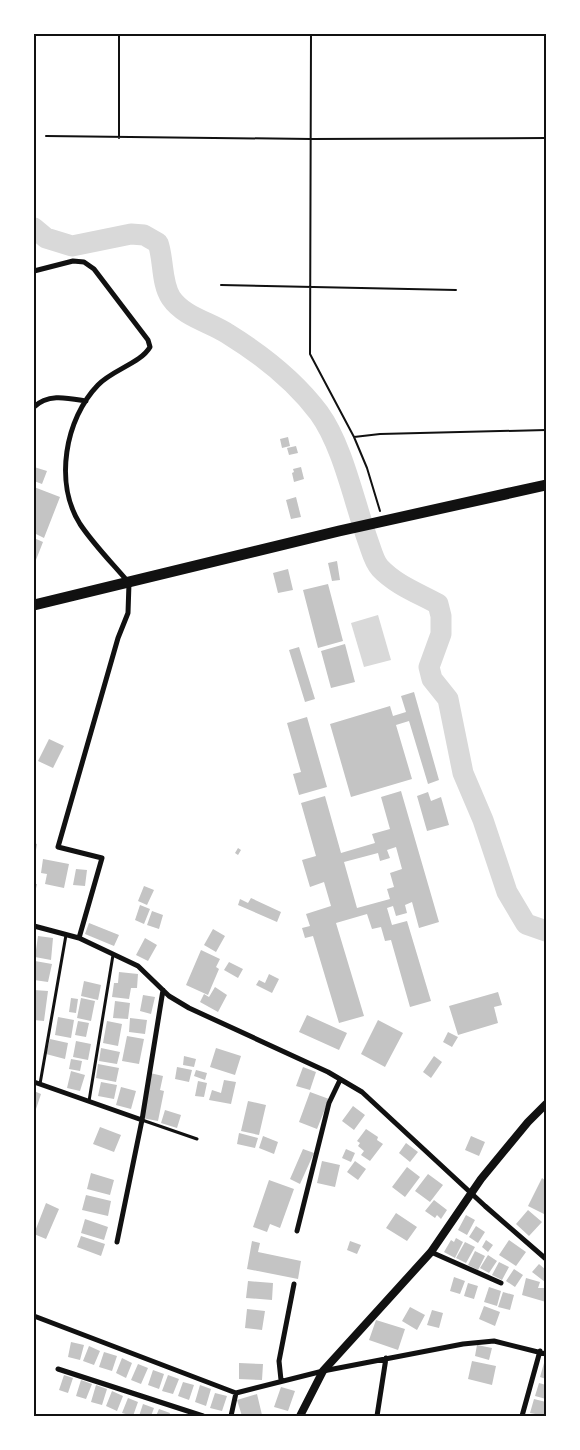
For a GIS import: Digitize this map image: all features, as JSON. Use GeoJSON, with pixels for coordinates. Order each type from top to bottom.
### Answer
{"type":"FeatureCollection","features":[{"type":"Feature","properties":{"kind":"highway"},"geometry":{"type":"LineString","coordinates":[[34,605],[339,530],[546,485]]}},
{"type":"Feature","properties":{"kind":"street"},"geometry":{"type":"LineString","coordinates":[[34,271],[73,261],[84,262],[94,269],[148,340],[150,347],[146,354],[113,372],[97,385],[86,401],[71,431],[67,456],[67,479],[71,503],[80,524],[129,583],[128,613],[118,638],[58,847],[102,858],[79,938]]}},
{"type":"Feature","properties":{"kind":"street"},"geometry":{"type":"LineString","coordinates":[[34,407],[48,399],[86,401]]}},
{"type":"Feature","properties":{"kind":"street"},"geometry":{"type":"LineString","coordinates":[[34,926],[79,938],[138,966],[163,990],[189,1008],[328,1072],[362,1092],[546,1259]]}},
{"type":"Feature","properties":{"kind":"street"},"geometry":{"type":"LineString","coordinates":[[116,1242],[142,1120],[163,990]]}},
{"type":"Feature","properties":{"kind":"street"},"geometry":{"type":"LineString","coordinates":[[296,1231],[329,1103],[340,1080]]}},
{"type":"Feature","properties":{"kind":"street"},"geometry":{"type":"LineString","coordinates":[[37,1083],[142,1120]]}},
{"type":"Feature","properties":{"kind":"street"},"geometry":{"type":"LineString","coordinates":[[300,1416],[323,1370],[431,1252],[472,1193],[528,1122],[546,1104]]}},
{"type":"Feature","properties":{"kind":"street"},"geometry":{"type":"LineString","coordinates":[[431,1252],[501,1283]]}},
{"type":"Feature","properties":{"kind":"street"},"geometry":{"type":"LineString","coordinates":[[281,1380],[279,1361],[294,1284]]}},
{"type":"Feature","properties":{"kind":"street"},"geometry":{"type":"LineString","coordinates":[[34,1316],[236,1393],[323,1370],[463,1344],[494,1341],[546,1354]]}},
{"type":"Feature","properties":{"kind":"street"},"geometry":{"type":"LineString","coordinates":[[522,1416],[540,1351]]}},
{"type":"Feature","properties":{"kind":"street"},"geometry":{"type":"LineString","coordinates":[[377,1416],[386,1358]]}},
{"type":"Feature","properties":{"kind":"street"},"geometry":{"type":"LineString","coordinates":[[58,1369],[203,1416]]}},
{"type":"Feature","properties":{"kind":"street"},"geometry":{"type":"LineString","coordinates":[[230,1416],[236,1393]]}},
{"type":"Feature","properties":{"kind":"lane"},"geometry":{"type":"LineString","coordinates":[[37,1083],[66,935]]}},
{"type":"Feature","properties":{"kind":"lane"},"geometry":{"type":"LineString","coordinates":[[89,1101],[113,954]]}},
{"type":"Feature","properties":{"kind":"lane"},"geometry":{"type":"LineString","coordinates":[[142,1120],[197,1140]]}},
{"type":"Feature","properties":{"kind":"path"},"geometry":{"type":"LineString","coordinates":[[119,34],[119,138]]}},
{"type":"Feature","properties":{"kind":"path"},"geometry":{"type":"LineString","coordinates":[[311,34],[310,354],[313,364],[354,437],[367,468],[381,521]]}},
{"type":"Feature","properties":{"kind":"path"},"geometry":{"type":"LineString","coordinates":[[46,136],[311,139],[546,138]]}},
{"type":"Feature","properties":{"kind":"path"},"geometry":{"type":"LineString","coordinates":[[221,286],[456,290]]}},
{"type":"Feature","properties":{"kind":"path"},"geometry":{"type":"LineString","coordinates":[[354,437],[380,434],[546,430]]}},
{"type":"Feature","properties":{"kind":"shaded area"},"geometry":{"type":"Polygon","coordinates":[[[378,615],[391,660],[364,667],[351,623],[378,615]]]}},
{"type":"Feature","properties":{"kind":"building"},"geometry":{"type":"Polygon","coordinates":[[[288,437],[290,446],[282,448],[280,439],[288,437]]]}},
{"type":"Feature","properties":{"kind":"building"},"geometry":{"type":"Polygon","coordinates":[[[296,446],[298,453],[289,455],[287,448],[296,446]]]}},
{"type":"Feature","properties":{"kind":"building"},"geometry":{"type":"Polygon","coordinates":[[[34,467],[47,471],[42,484],[34,481],[34,467]]]}},
{"type":"Feature","properties":{"kind":"building"},"geometry":{"type":"Polygon","coordinates":[[[301,467],[304,479],[294,482],[293,469],[301,467]]]}},
{"type":"Feature","properties":{"kind":"building"},"geometry":{"type":"Polygon","coordinates":[[[34,487],[60,497],[44,538],[34,533],[34,487]]]}},
{"type":"Feature","properties":{"kind":"building"},"geometry":{"type":"Polygon","coordinates":[[[296,497],[301,517],[291,519],[286,500],[296,497]]]}},
{"type":"Feature","properties":{"kind":"building"},"geometry":{"type":"Polygon","coordinates":[[[34,538],[43,542],[34,565],[34,538]]]}},
{"type":"Feature","properties":{"kind":"building"},"geometry":{"type":"Polygon","coordinates":[[[337,561],[340,580],[332,581],[328,563],[337,561]]]}},
{"type":"Feature","properties":{"kind":"building"},"geometry":{"type":"Polygon","coordinates":[[[288,569],[293,590],[278,593],[273,573],[288,569]]]}},
{"type":"Feature","properties":{"kind":"building"},"geometry":{"type":"Polygon","coordinates":[[[328,584],[343,641],[318,648],[303,590],[328,584]]]}},
{"type":"Feature","properties":{"kind":"building"},"geometry":{"type":"Polygon","coordinates":[[[345,644],[355,682],[331,688],[321,651],[345,644]]]}},
{"type":"Feature","properties":{"kind":"building"},"geometry":{"type":"Polygon","coordinates":[[[299,647],[315,699],[305,702],[289,650],[299,647]]]}},
{"type":"Feature","properties":{"kind":"building"},"geometry":{"type":"Polygon","coordinates":[[[414,692],[439,780],[428,784],[409,721],[396,725],[412,779],[351,797],[330,724],[390,706],[393,716],[406,712],[401,696],[414,692]]]}},
{"type":"Feature","properties":{"kind":"building"},"geometry":{"type":"Polygon","coordinates":[[[307,717],[327,787],[299,795],[293,774],[301,772],[287,723],[307,717]]]}},
{"type":"Feature","properties":{"kind":"building"},"geometry":{"type":"Polygon","coordinates":[[[49,739],[64,746],[53,768],[38,761],[49,739]]]}},
{"type":"Feature","properties":{"kind":"building"},"geometry":{"type":"Polygon","coordinates":[[[401,791],[439,922],[419,928],[412,902],[405,905],[407,913],[396,916],[393,906],[387,908],[392,925],[407,921],[431,1001],[410,1007],[391,940],[385,941],[381,927],[372,929],[367,914],[336,923],[364,1016],[339,1023],[313,936],[305,938],[302,928],[310,926],[306,914],[331,906],[324,882],[310,887],[302,860],[316,856],[301,803],[325,796],[341,853],[375,843],[372,834],[390,829],[381,797],[401,791]],[[396,847],[387,850],[390,858],[380,861],[378,853],[344,862],[357,908],[390,899],[387,889],[394,887],[390,873],[402,869],[396,847]]]}},
{"type":"Feature","properties":{"kind":"building"},"geometry":{"type":"Polygon","coordinates":[[[428,792],[431,801],[441,797],[449,825],[427,831],[417,796],[428,792]]]}},
{"type":"Feature","properties":{"kind":"building"},"geometry":{"type":"Polygon","coordinates":[[[34,843],[37,844],[35,856],[34,856],[34,843]]]}},
{"type":"Feature","properties":{"kind":"building"},"geometry":{"type":"Polygon","coordinates":[[[238,848],[241,850],[238,855],[235,853],[238,848]]]}},
{"type":"Feature","properties":{"kind":"building"},"geometry":{"type":"Polygon","coordinates":[[[43,859],[69,864],[64,888],[45,884],[47,874],[41,873],[43,859]]]}},
{"type":"Feature","properties":{"kind":"building"},"geometry":{"type":"Polygon","coordinates":[[[76,869],[87,870],[85,886],[73,885],[76,869]]]}},
{"type":"Feature","properties":{"kind":"building"},"geometry":{"type":"Polygon","coordinates":[[[34,884],[37,884],[34,897],[34,884]]]}},
{"type":"Feature","properties":{"kind":"building"},"geometry":{"type":"Polygon","coordinates":[[[144,886],[154,890],[147,905],[138,901],[144,886]]]}},
{"type":"Feature","properties":{"kind":"building"},"geometry":{"type":"Polygon","coordinates":[[[251,898],[281,912],[277,922],[238,905],[240,899],[248,903],[251,898]]]}},
{"type":"Feature","properties":{"kind":"building"},"geometry":{"type":"Polygon","coordinates":[[[140,905],[150,909],[144,924],[135,920],[140,905]]]}},
{"type":"Feature","properties":{"kind":"building"},"geometry":{"type":"Polygon","coordinates":[[[152,911],[163,915],[159,929],[147,925],[152,911]]]}},
{"type":"Feature","properties":{"kind":"building"},"geometry":{"type":"Polygon","coordinates":[[[89,923],[119,935],[114,946],[85,934],[89,923]]]}},
{"type":"Feature","properties":{"kind":"building"},"geometry":{"type":"Polygon","coordinates":[[[213,929],[225,936],[216,952],[204,945],[213,929]]]}},
{"type":"Feature","properties":{"kind":"building"},"geometry":{"type":"Polygon","coordinates":[[[38,936],[53,938],[51,960],[35,957],[38,936]]]}},
{"type":"Feature","properties":{"kind":"building"},"geometry":{"type":"Polygon","coordinates":[[[145,938],[157,945],[148,961],[136,955],[145,938]]]}},
{"type":"Feature","properties":{"kind":"building"},"geometry":{"type":"Polygon","coordinates":[[[201,950],[220,959],[216,967],[219,969],[208,995],[186,985],[201,950]]]}},
{"type":"Feature","properties":{"kind":"building"},"geometry":{"type":"Polygon","coordinates":[[[35,961],[52,964],[48,982],[34,980],[35,961]]]}},
{"type":"Feature","properties":{"kind":"building"},"geometry":{"type":"Polygon","coordinates":[[[229,962],[243,969],[238,978],[224,970],[229,962]]]}},
{"type":"Feature","properties":{"kind":"building"},"geometry":{"type":"Polygon","coordinates":[[[119,972],[138,974],[137,988],[131,988],[129,999],[112,997],[114,983],[118,983],[119,972]]]}},
{"type":"Feature","properties":{"kind":"building"},"geometry":{"type":"Polygon","coordinates":[[[269,974],[279,979],[272,993],[256,985],[259,980],[265,983],[269,974]]]}},
{"type":"Feature","properties":{"kind":"building"},"geometry":{"type":"Polygon","coordinates":[[[84,981],[101,985],[98,1000],[81,996],[84,981]]]}},
{"type":"Feature","properties":{"kind":"building"},"geometry":{"type":"Polygon","coordinates":[[[215,987],[227,995],[218,1012],[200,1002],[204,994],[209,997],[215,987]]]}},
{"type":"Feature","properties":{"kind":"building"},"geometry":{"type":"Polygon","coordinates":[[[34,990],[48,991],[44,1021],[34,1020],[34,990]]]}},
{"type":"Feature","properties":{"kind":"building"},"geometry":{"type":"Polygon","coordinates":[[[498,992],[502,1005],[494,1007],[498,1023],[458,1035],[449,1006],[498,992]]]}},
{"type":"Feature","properties":{"kind":"building"},"geometry":{"type":"Polygon","coordinates":[[[143,995],[155,997],[151,1014],[140,1011],[143,995]]]}},
{"type":"Feature","properties":{"kind":"building"},"geometry":{"type":"Polygon","coordinates":[[[71,998],[78,999],[76,1013],[69,1012],[71,998]]]}},
{"type":"Feature","properties":{"kind":"building"},"geometry":{"type":"Polygon","coordinates":[[[81,998],[95,1001],[91,1021],[77,1018],[81,998]]]}},
{"type":"Feature","properties":{"kind":"building"},"geometry":{"type":"Polygon","coordinates":[[[115,1001],[130,1003],[128,1019],[113,1018],[115,1001]]]}},
{"type":"Feature","properties":{"kind":"building"},"geometry":{"type":"Polygon","coordinates":[[[307,1015],[347,1033],[339,1050],[299,1032],[307,1015]]]}},
{"type":"Feature","properties":{"kind":"building"},"geometry":{"type":"Polygon","coordinates":[[[58,1017],[74,1020],[71,1038],[55,1035],[58,1017]]]}},
{"type":"Feature","properties":{"kind":"building"},"geometry":{"type":"Polygon","coordinates":[[[130,1018],[147,1020],[145,1034],[129,1032],[130,1018]]]}},
{"type":"Feature","properties":{"kind":"building"},"geometry":{"type":"Polygon","coordinates":[[[378,1020],[403,1033],[385,1067],[361,1054],[378,1020]]]}},
{"type":"Feature","properties":{"kind":"building"},"geometry":{"type":"Polygon","coordinates":[[[78,1021],[89,1023],[86,1037],[75,1035],[78,1021]]]}},
{"type":"Feature","properties":{"kind":"building"},"geometry":{"type":"Polygon","coordinates":[[[107,1021],[122,1024],[118,1046],[103,1043],[107,1021]]]}},
{"type":"Feature","properties":{"kind":"building"},"geometry":{"type":"Polygon","coordinates":[[[448,1032],[458,1037],[452,1047],[443,1042],[448,1032]]]}},
{"type":"Feature","properties":{"kind":"building"},"geometry":{"type":"Polygon","coordinates":[[[127,1036],[144,1039],[139,1064],[122,1061],[127,1036]]]}},
{"type":"Feature","properties":{"kind":"building"},"geometry":{"type":"Polygon","coordinates":[[[50,1039],[68,1043],[65,1059],[46,1054],[50,1039]]]}},
{"type":"Feature","properties":{"kind":"building"},"geometry":{"type":"Polygon","coordinates":[[[76,1041],[91,1044],[88,1060],[73,1057],[76,1041]]]}},
{"type":"Feature","properties":{"kind":"building"},"geometry":{"type":"Polygon","coordinates":[[[101,1048],[120,1052],[117,1064],[99,1061],[101,1048]]]}},
{"type":"Feature","properties":{"kind":"building"},"geometry":{"type":"Polygon","coordinates":[[[216,1048],[241,1056],[235,1075],[210,1067],[216,1048]]]}},
{"type":"Feature","properties":{"kind":"building"},"geometry":{"type":"Polygon","coordinates":[[[184,1056],[196,1059],[194,1067],[183,1065],[184,1056]]]}},
{"type":"Feature","properties":{"kind":"building"},"geometry":{"type":"Polygon","coordinates":[[[434,1056],[442,1062],[431,1078],[423,1072],[434,1056]]]}},
{"type":"Feature","properties":{"kind":"building"},"geometry":{"type":"Polygon","coordinates":[[[71,1059],[82,1061],[80,1071],[69,1069],[71,1059]]]}},
{"type":"Feature","properties":{"kind":"building"},"geometry":{"type":"Polygon","coordinates":[[[98,1064],[119,1068],[116,1082],[96,1078],[98,1064]]]}},
{"type":"Feature","properties":{"kind":"building"},"geometry":{"type":"Polygon","coordinates":[[[177,1067],[192,1070],[189,1082],[175,1079],[177,1067]]]}},
{"type":"Feature","properties":{"kind":"building"},"geometry":{"type":"Polygon","coordinates":[[[303,1067],[316,1072],[310,1090],[296,1086],[303,1067]]]}},
{"type":"Feature","properties":{"kind":"building"},"geometry":{"type":"Polygon","coordinates":[[[196,1070],[207,1073],[205,1080],[194,1076],[196,1070]]]}},
{"type":"Feature","properties":{"kind":"building"},"geometry":{"type":"Polygon","coordinates":[[[71,1071],[85,1075],[80,1091],[67,1088],[71,1071]]]}},
{"type":"Feature","properties":{"kind":"building"},"geometry":{"type":"Polygon","coordinates":[[[150,1073],[163,1076],[160,1090],[164,1091],[158,1121],[142,1118],[150,1073]]]}},
{"type":"Feature","properties":{"kind":"building"},"geometry":{"type":"Polygon","coordinates":[[[224,1080],[236,1082],[231,1104],[209,1100],[212,1090],[221,1093],[224,1080]]]}},
{"type":"Feature","properties":{"kind":"building"},"geometry":{"type":"Polygon","coordinates":[[[198,1081],[207,1083],[204,1097],[195,1096],[198,1081]]]}},
{"type":"Feature","properties":{"kind":"building"},"geometry":{"type":"Polygon","coordinates":[[[101,1082],[117,1085],[114,1099],[98,1096],[101,1082]]]}},
{"type":"Feature","properties":{"kind":"building"},"geometry":{"type":"Polygon","coordinates":[[[121,1087],[136,1091],[131,1109],[116,1105],[121,1087]]]}},
{"type":"Feature","properties":{"kind":"building"},"geometry":{"type":"Polygon","coordinates":[[[34,1091],[41,1094],[34,1115],[34,1091]]]}},
{"type":"Feature","properties":{"kind":"building"},"geometry":{"type":"Polygon","coordinates":[[[310,1092],[329,1099],[317,1129],[299,1122],[310,1092]]]}},
{"type":"Feature","properties":{"kind":"building"},"geometry":{"type":"Polygon","coordinates":[[[248,1101],[266,1105],[259,1135],[241,1131],[248,1101]]]}},
{"type":"Feature","properties":{"kind":"building"},"geometry":{"type":"Polygon","coordinates":[[[353,1106],[365,1115],[354,1130],[342,1121],[353,1106]]]}},
{"type":"Feature","properties":{"kind":"building"},"geometry":{"type":"Polygon","coordinates":[[[165,1110],[181,1115],[177,1128],[161,1123],[165,1110]]]}},
{"type":"Feature","properties":{"kind":"building"},"geometry":{"type":"Polygon","coordinates":[[[100,1127],[121,1135],[114,1152],[93,1144],[100,1127]]]}},
{"type":"Feature","properties":{"kind":"building"},"geometry":{"type":"Polygon","coordinates":[[[366,1129],[378,1137],[377,1140],[383,1144],[370,1161],[361,1155],[364,1151],[358,1146],[360,1143],[357,1141],[366,1129]]]}},
{"type":"Feature","properties":{"kind":"building"},"geometry":{"type":"Polygon","coordinates":[[[239,1133],[258,1138],[255,1148],[237,1144],[239,1133]]]}},
{"type":"Feature","properties":{"kind":"building"},"geometry":{"type":"Polygon","coordinates":[[[263,1136],[278,1142],[274,1154],[259,1148],[263,1136]]]}},
{"type":"Feature","properties":{"kind":"building"},"geometry":{"type":"Polygon","coordinates":[[[471,1136],[485,1142],[479,1156],[465,1150],[471,1136]]]}},
{"type":"Feature","properties":{"kind":"building"},"geometry":{"type":"Polygon","coordinates":[[[406,1143],[418,1152],[410,1162],[399,1153],[406,1143]]]}},
{"type":"Feature","properties":{"kind":"building"},"geometry":{"type":"Polygon","coordinates":[[[303,1149],[314,1153],[300,1184],[290,1179],[303,1149]]]}},
{"type":"Feature","properties":{"kind":"building"},"geometry":{"type":"Polygon","coordinates":[[[346,1149],[355,1153],[351,1162],[342,1158],[346,1149]]]}},
{"type":"Feature","properties":{"kind":"building"},"geometry":{"type":"Polygon","coordinates":[[[322,1161],[340,1165],[335,1187],[317,1183],[322,1161]]]}},
{"type":"Feature","properties":{"kind":"building"},"geometry":{"type":"Polygon","coordinates":[[[355,1161],[366,1169],[358,1180],[347,1172],[355,1161]]]}},
{"type":"Feature","properties":{"kind":"building"},"geometry":{"type":"Polygon","coordinates":[[[407,1167],[420,1177],[405,1197],[392,1187],[407,1167]]]}},
{"type":"Feature","properties":{"kind":"building"},"geometry":{"type":"Polygon","coordinates":[[[91,1173],[114,1180],[110,1195],[87,1189],[91,1173]]]}},
{"type":"Feature","properties":{"kind":"building"},"geometry":{"type":"Polygon","coordinates":[[[428,1174],[443,1185],[430,1202],[415,1191],[428,1174]]]}},
{"type":"Feature","properties":{"kind":"building"},"geometry":{"type":"Polygon","coordinates":[[[542,1178],[546,1181],[546,1215],[528,1206],[542,1178]]]}},
{"type":"Feature","properties":{"kind":"building"},"geometry":{"type":"Polygon","coordinates":[[[269,1180],[294,1189],[280,1228],[270,1224],[267,1232],[253,1227],[269,1180]]]}},
{"type":"Feature","properties":{"kind":"building"},"geometry":{"type":"Polygon","coordinates":[[[86,1195],[111,1201],[108,1216],[82,1210],[86,1195]]]}},
{"type":"Feature","properties":{"kind":"building"},"geometry":{"type":"Polygon","coordinates":[[[434,1200],[447,1210],[441,1219],[437,1215],[435,1218],[425,1211],[434,1200]]]}},
{"type":"Feature","properties":{"kind":"building"},"geometry":{"type":"Polygon","coordinates":[[[46,1203],[59,1209],[46,1239],[34,1234],[46,1203]]]}},
{"type":"Feature","properties":{"kind":"building"},"geometry":{"type":"Polygon","coordinates":[[[528,1210],[542,1222],[529,1236],[516,1224],[528,1210]]]}},
{"type":"Feature","properties":{"kind":"building"},"geometry":{"type":"Polygon","coordinates":[[[396,1213],[417,1227],[407,1241],[386,1228],[396,1213]]]}},
{"type":"Feature","properties":{"kind":"building"},"geometry":{"type":"Polygon","coordinates":[[[466,1215],[475,1220],[467,1235],[458,1230],[466,1215]]]}},
{"type":"Feature","properties":{"kind":"building"},"geometry":{"type":"Polygon","coordinates":[[[85,1219],[108,1227],[104,1240],[81,1233],[85,1219]]]}},
{"type":"Feature","properties":{"kind":"building"},"geometry":{"type":"Polygon","coordinates":[[[476,1226],[485,1232],[478,1243],[469,1237],[476,1226]]]}},
{"type":"Feature","properties":{"kind":"building"},"geometry":{"type":"Polygon","coordinates":[[[81,1236],[105,1244],[101,1256],[77,1247],[81,1236]]]}},
{"type":"Feature","properties":{"kind":"building"},"geometry":{"type":"Polygon","coordinates":[[[456,1238],[463,1242],[455,1258],[444,1252],[451,1240],[454,1242],[456,1238]]]}},
{"type":"Feature","properties":{"kind":"building"},"geometry":{"type":"Polygon","coordinates":[[[486,1240],[493,1245],[488,1252],[482,1247],[486,1240]]]}},
{"type":"Feature","properties":{"kind":"building"},"geometry":{"type":"Polygon","coordinates":[[[509,1240],[526,1252],[516,1266],[499,1255],[509,1240]]]}},
{"type":"Feature","properties":{"kind":"building"},"geometry":{"type":"Polygon","coordinates":[[[252,1241],[260,1243],[258,1252],[301,1261],[298,1279],[247,1269],[252,1241]]]}},
{"type":"Feature","properties":{"kind":"building"},"geometry":{"type":"Polygon","coordinates":[[[350,1241],[361,1245],[357,1254],[347,1250],[350,1241]]]}},
{"type":"Feature","properties":{"kind":"building"},"geometry":{"type":"Polygon","coordinates":[[[465,1242],[475,1247],[466,1263],[456,1258],[465,1242]]]}},
{"type":"Feature","properties":{"kind":"building"},"geometry":{"type":"Polygon","coordinates":[[[475,1251],[485,1256],[478,1270],[468,1265],[475,1251]]]}},
{"type":"Feature","properties":{"kind":"building"},"geometry":{"type":"Polygon","coordinates":[[[488,1255],[497,1261],[489,1273],[480,1268],[488,1255]]]}},
{"type":"Feature","properties":{"kind":"building"},"geometry":{"type":"Polygon","coordinates":[[[499,1262],[509,1267],[502,1280],[492,1275],[499,1262]]]}},
{"type":"Feature","properties":{"kind":"building"},"geometry":{"type":"Polygon","coordinates":[[[539,1264],[546,1270],[545,1282],[532,1272],[539,1264]]]}},
{"type":"Feature","properties":{"kind":"building"},"geometry":{"type":"Polygon","coordinates":[[[514,1269],[523,1275],[515,1287],[506,1281],[514,1269]]]}},
{"type":"Feature","properties":{"kind":"building"},"geometry":{"type":"Polygon","coordinates":[[[454,1277],[465,1281],[460,1294],[450,1291],[454,1277]]]}},
{"type":"Feature","properties":{"kind":"building"},"geometry":{"type":"Polygon","coordinates":[[[526,1278],[540,1282],[538,1288],[546,1288],[546,1302],[522,1295],[526,1278]]]}},
{"type":"Feature","properties":{"kind":"building"},"geometry":{"type":"Polygon","coordinates":[[[248,1281],[273,1283],[272,1300],[246,1298],[248,1281]]]}},
{"type":"Feature","properties":{"kind":"building"},"geometry":{"type":"Polygon","coordinates":[[[468,1283],[478,1286],[474,1299],[464,1296],[468,1283]]]}},
{"type":"Feature","properties":{"kind":"building"},"geometry":{"type":"Polygon","coordinates":[[[489,1287],[501,1291],[497,1306],[484,1302],[489,1287]]]}},
{"type":"Feature","properties":{"kind":"building"},"geometry":{"type":"Polygon","coordinates":[[[503,1292],[514,1295],[510,1310],[498,1307],[503,1292]]]}},
{"type":"Feature","properties":{"kind":"building"},"geometry":{"type":"Polygon","coordinates":[[[484,1306],[500,1312],[495,1326],[479,1319],[484,1306]]]}},
{"type":"Feature","properties":{"kind":"building"},"geometry":{"type":"Polygon","coordinates":[[[410,1307],[425,1315],[417,1330],[402,1321],[410,1307]]]}},
{"type":"Feature","properties":{"kind":"building"},"geometry":{"type":"Polygon","coordinates":[[[247,1309],[265,1311],[262,1330],[245,1328],[247,1309]]]}},
{"type":"Feature","properties":{"kind":"building"},"geometry":{"type":"Polygon","coordinates":[[[432,1310],[443,1313],[439,1328],[427,1325],[432,1310]]]}},
{"type":"Feature","properties":{"kind":"building"},"geometry":{"type":"Polygon","coordinates":[[[376,1320],[405,1329],[398,1350],[369,1340],[376,1320]]]}},
{"type":"Feature","properties":{"kind":"building"},"geometry":{"type":"Polygon","coordinates":[[[71,1342],[84,1345],[80,1360],[68,1357],[71,1342]]]}},
{"type":"Feature","properties":{"kind":"building"},"geometry":{"type":"Polygon","coordinates":[[[477,1345],[492,1348],[489,1360],[475,1356],[477,1345]]]}},
{"type":"Feature","properties":{"kind":"building"},"geometry":{"type":"Polygon","coordinates":[[[89,1346],[100,1351],[94,1365],[83,1361],[89,1346]]]}},
{"type":"Feature","properties":{"kind":"building"},"geometry":{"type":"Polygon","coordinates":[[[104,1352],[117,1356],[112,1371],[99,1367],[104,1352]]]}},
{"type":"Feature","properties":{"kind":"building"},"geometry":{"type":"Polygon","coordinates":[[[122,1358],[132,1363],[126,1378],[116,1373],[122,1358]]]}},
{"type":"Feature","properties":{"kind":"building"},"geometry":{"type":"Polygon","coordinates":[[[472,1361],[496,1366],[492,1385],[468,1379],[472,1361]]]}},
{"type":"Feature","properties":{"kind":"building"},"geometry":{"type":"Polygon","coordinates":[[[239,1363],[263,1364],[262,1380],[239,1379],[239,1363]]]}},
{"type":"Feature","properties":{"kind":"building"},"geometry":{"type":"Polygon","coordinates":[[[544,1363],[546,1363],[546,1379],[540,1377],[544,1363]]]}},
{"type":"Feature","properties":{"kind":"building"},"geometry":{"type":"Polygon","coordinates":[[[138,1364],[148,1368],[141,1384],[131,1380],[138,1364]]]}},
{"type":"Feature","properties":{"kind":"building"},"geometry":{"type":"Polygon","coordinates":[[[153,1370],[164,1374],[159,1389],[148,1385],[153,1370]]]}},
{"type":"Feature","properties":{"kind":"building"},"geometry":{"type":"Polygon","coordinates":[[[64,1375],[73,1378],[68,1393],[59,1390],[64,1375]]]}},
{"type":"Feature","properties":{"kind":"building"},"geometry":{"type":"Polygon","coordinates":[[[168,1375],[179,1379],[173,1394],[162,1391],[168,1375]]]}},
{"type":"Feature","properties":{"kind":"building"},"geometry":{"type":"Polygon","coordinates":[[[81,1380],[92,1384],[86,1399],[76,1396],[81,1380]]]}},
{"type":"Feature","properties":{"kind":"building"},"geometry":{"type":"Polygon","coordinates":[[[183,1382],[194,1385],[189,1400],[178,1396],[183,1382]]]}},
{"type":"Feature","properties":{"kind":"building"},"geometry":{"type":"Polygon","coordinates":[[[539,1383],[546,1385],[546,1399],[535,1396],[539,1383]]]}},
{"type":"Feature","properties":{"kind":"building"},"geometry":{"type":"Polygon","coordinates":[[[96,1385],[107,1389],[102,1405],[91,1402],[96,1385]]]}},
{"type":"Feature","properties":{"kind":"building"},"geometry":{"type":"Polygon","coordinates":[[[200,1385],[211,1389],[206,1406],[195,1402],[200,1385]]]}},
{"type":"Feature","properties":{"kind":"building"},"geometry":{"type":"Polygon","coordinates":[[[281,1387],[295,1391],[288,1411],[274,1407],[281,1387]]]}},
{"type":"Feature","properties":{"kind":"building"},"geometry":{"type":"Polygon","coordinates":[[[112,1391],[123,1396],[117,1411],[106,1406],[112,1391]]]}},
{"type":"Feature","properties":{"kind":"building"},"geometry":{"type":"Polygon","coordinates":[[[215,1393],[227,1396],[222,1411],[210,1408],[215,1393]]]}},
{"type":"Feature","properties":{"kind":"building"},"geometry":{"type":"Polygon","coordinates":[[[257,1394],[262,1415],[242,1416],[237,1400],[257,1394]]]}},
{"type":"Feature","properties":{"kind":"building"},"geometry":{"type":"Polygon","coordinates":[[[128,1398],[138,1402],[133,1416],[122,1413],[128,1398]]]}},
{"type":"Feature","properties":{"kind":"building"},"geometry":{"type":"Polygon","coordinates":[[[534,1399],[546,1402],[546,1416],[530,1413],[534,1399]]]}},
{"type":"Feature","properties":{"kind":"building"},"geometry":{"type":"Polygon","coordinates":[[[143,1404],[154,1408],[151,1416],[139,1416],[143,1404]]]}},
{"type":"Feature","properties":{"kind":"building"},"geometry":{"type":"Polygon","coordinates":[[[159,1409],[170,1413],[169,1416],[156,1416],[159,1409]]]}},
{"type":"Feature","properties":{"kind":"waterway"},"geometry":{"type":"LineString","coordinates":[[34,228],[46,238],[72,246],[131,234],[144,235],[158,243],[168,292],[176,305],[190,315],[228,334],[265,360],[289,379],[319,413],[335,441],[374,559],[386,574],[400,584],[438,604],[441,616],[441,634],[429,667],[432,679],[448,699],[463,773],[483,820],[507,892],[526,924],[546,931]]}}]}
